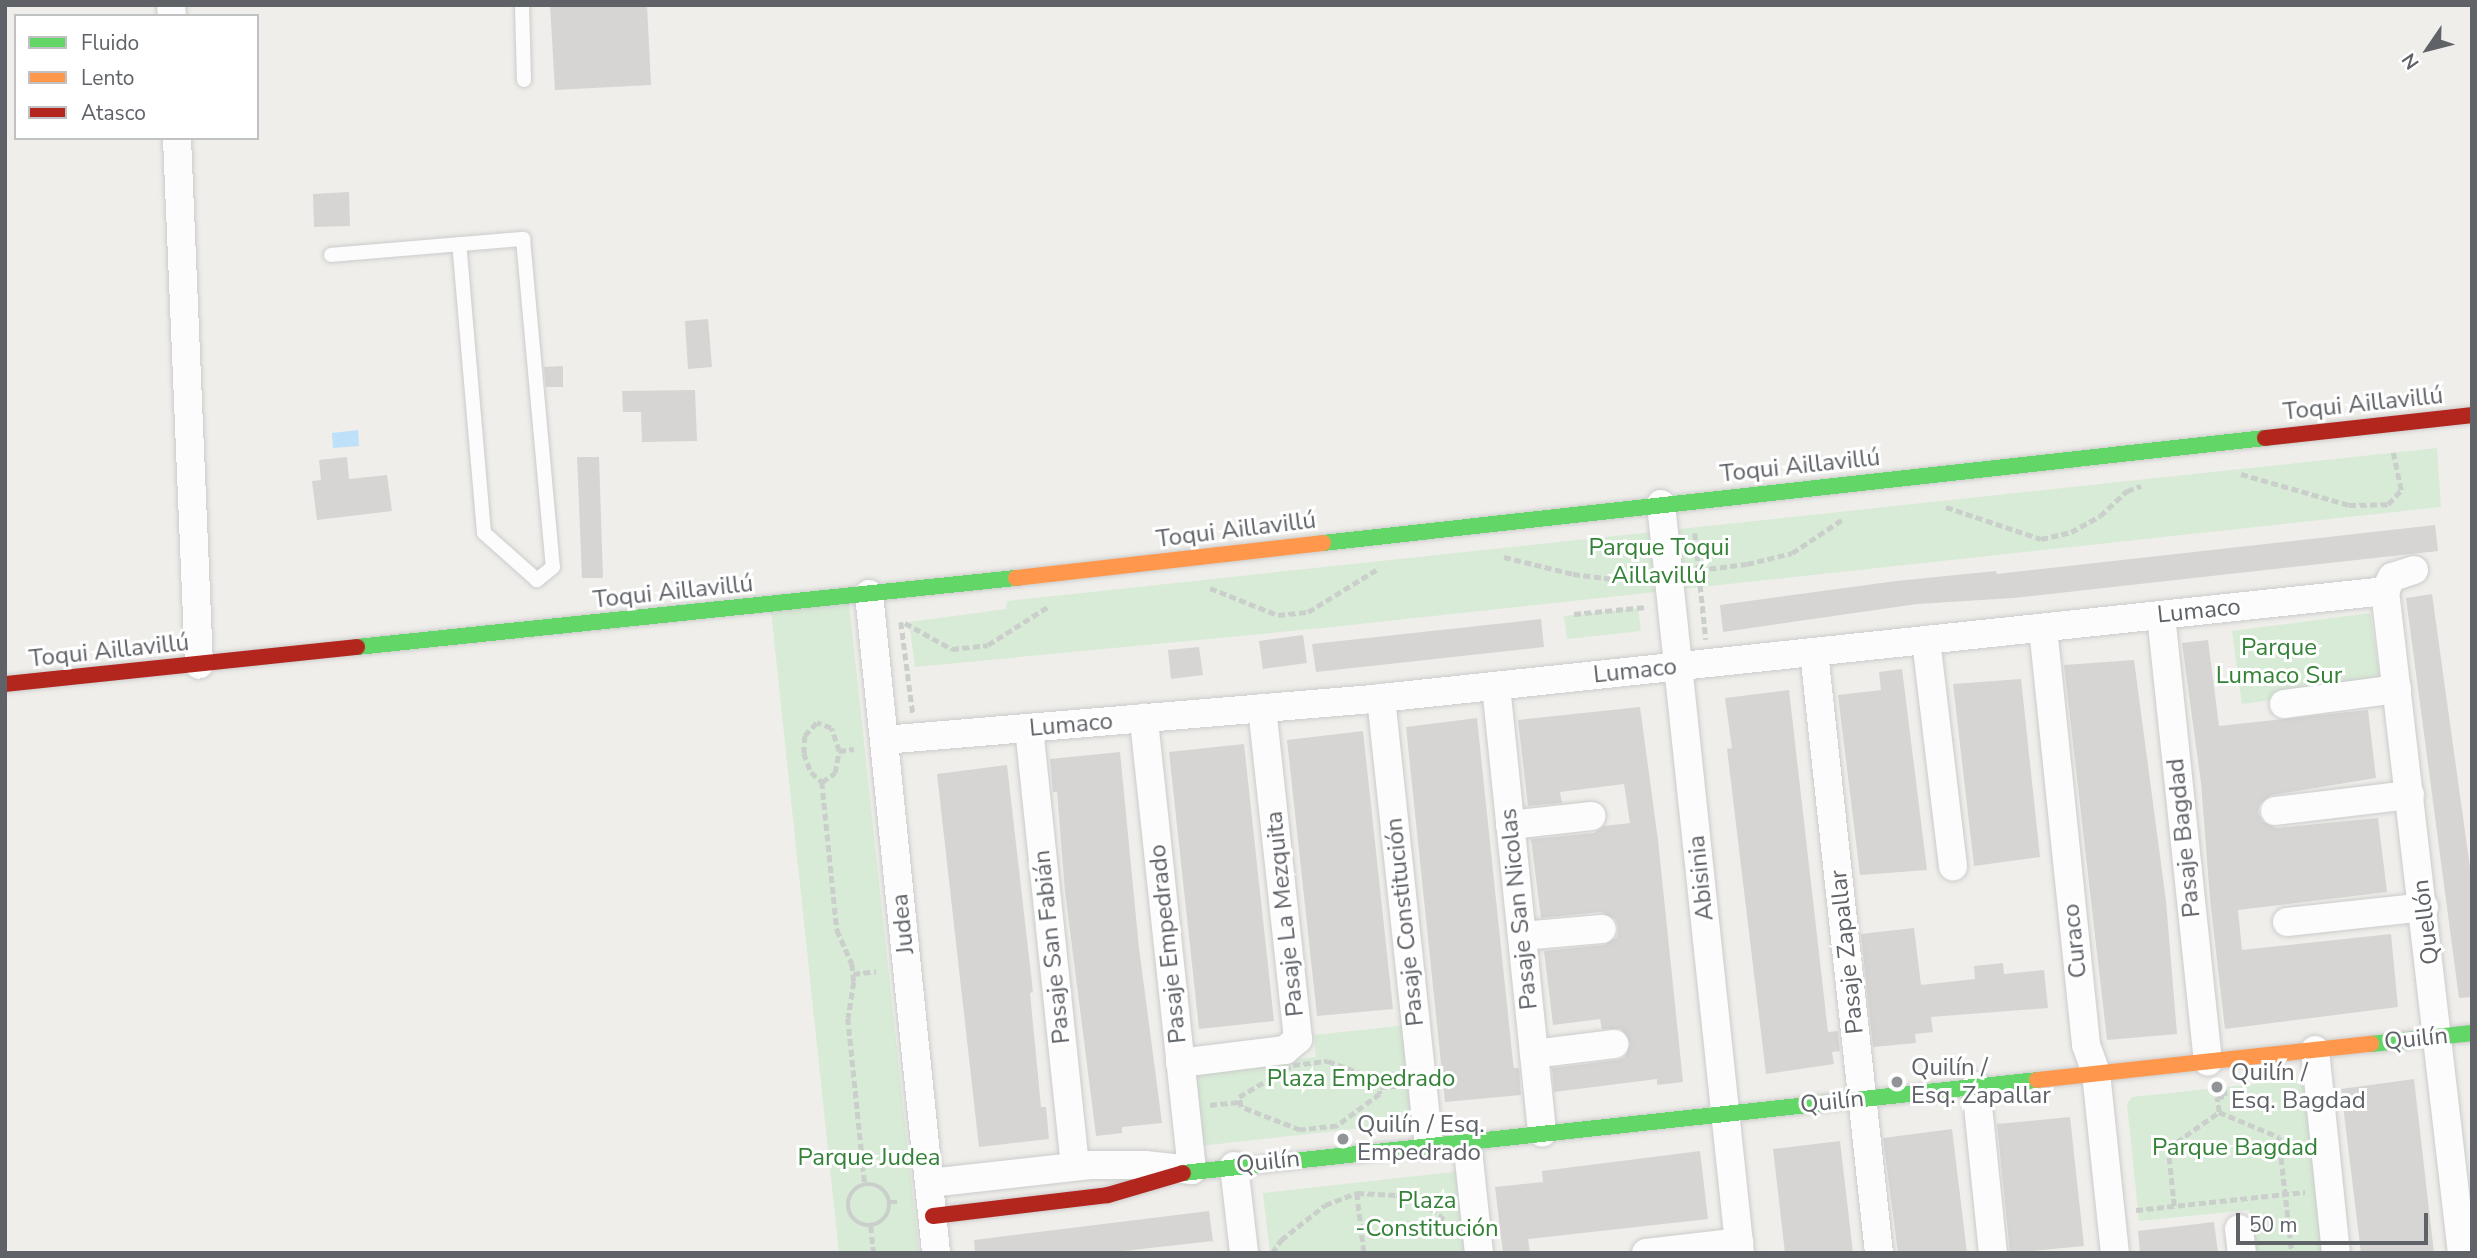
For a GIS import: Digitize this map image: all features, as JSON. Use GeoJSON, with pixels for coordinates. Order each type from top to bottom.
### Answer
{"type":"FeatureCollection","features":[{"type":"Feature","properties":{"kind":"street"},"geometry":{"type":"LineString","coordinates":[[177,140],[199,665]]}},
{"type":"Feature","properties":{"kind":"street","name":"Toqui Aillavillú"},"geometry":{"type":"LineString","coordinates":[[5,684],[869,594],[2472,415]]}},
{"type":"Feature","properties":{"kind":"street","name":"Abisinia"},"geometry":{"type":"LineString","coordinates":[[1661,504],[1740,1247]]}},
{"type":"Feature","properties":{"kind":"street"},"geometry":{"type":"LineString","coordinates":[[2385,591],[2392,577],[2414,570]]}},
{"type":"Feature","properties":{"kind":"street","name":"Lumaco"},"geometry":{"type":"LineString","coordinates":[[884,740],[1381,698],[2385,591]]}},
{"type":"Feature","properties":{"kind":"street","name":"Quellón"},"geometry":{"type":"LineString","coordinates":[[2385,591],[2440,1037],[2462,1253]]}},
{"type":"Feature","properties":{"kind":"street","name":"Judea"},"geometry":{"type":"LineString","coordinates":[[869,594],[936,1253]]}},
{"type":"Feature","properties":{"kind":"street","name":"Pasaje Bagdad"},"geometry":{"type":"LineString","coordinates":[[2161,615],[2215,1070]]}},
{"type":"Feature","properties":{"kind":"street","name":"Curaco"},"geometry":{"type":"LineString","coordinates":[[2043,628],[2086,1045],[2096,1073],[2115,1253]]}},
{"type":"Feature","properties":{"kind":"street"},"geometry":{"type":"LineString","coordinates":[[1926,640],[1953,866]]}},
{"type":"Feature","properties":{"kind":"street","name":"Pasaje Zapallar"},"geometry":{"type":"LineString","coordinates":[[1814,652],[1879,1253]]}},
{"type":"Feature","properties":{"kind":"street","name":"Pasaje San Nicolas"},"geometry":{"type":"LineString","coordinates":[[1496,686],[1542,1133]]}},
{"type":"Feature","properties":{"kind":"street"},"geometry":{"type":"LineString","coordinates":[[2284,704],[2397,690]]}},
{"type":"Feature","properties":{"kind":"street","name":"Pasaje Constitución"},"geometry":{"type":"LineString","coordinates":[[1381,698],[1429,1145]]}},
{"type":"Feature","properties":{"kind":"street","name":"Pasaje La Mezquita"},"geometry":{"type":"LineString","coordinates":[[1180,1063],[1285,1050],[1298,1039],[1262,708]]}},
{"type":"Feature","properties":{"kind":"street","name":"Pasaje Empedrado"},"geometry":{"type":"LineString","coordinates":[[1144,719],[1192,1170]]}},
{"type":"Feature","properties":{"kind":"street","name":"Pasaje San Fabián"},"geometry":{"type":"LineString","coordinates":[[1029,728],[1075,1166]]}},
{"type":"Feature","properties":{"kind":"street"},"geometry":{"type":"LineString","coordinates":[[2275,811],[2410,795]]}},
{"type":"Feature","properties":{"kind":"street"},"geometry":{"type":"LineString","coordinates":[[1510,825],[1592,816]]}},
{"type":"Feature","properties":{"kind":"street"},"geometry":{"type":"LineString","coordinates":[[2287,922],[2424,907]]}},
{"type":"Feature","properties":{"kind":"street"},"geometry":{"type":"LineString","coordinates":[[1522,936],[1602,929]]}},
{"type":"Feature","properties":{"kind":"street","name":"Quilín"},"geometry":{"type":"LineString","coordinates":[[933,1216],[1108,1195],[1192,1170],[2096,1073],[2215,1070],[2315,1050],[2472,1033]]}},
{"type":"Feature","properties":{"kind":"street"},"geometry":{"type":"LineString","coordinates":[[1534,1054],[1614,1044]]}},
{"type":"Feature","properties":{"kind":"street"},"geometry":{"type":"LineString","coordinates":[[2315,1050],[2336,1253]]}},
{"type":"Feature","properties":{"kind":"street"},"geometry":{"type":"LineString","coordinates":[[1976,1086],[1993,1253]]}},
{"type":"Feature","properties":{"kind":"street"},"geometry":{"type":"LineString","coordinates":[[1466,1141],[1479,1253]]}},
{"type":"Feature","properties":{"kind":"street","name":"Quilín"},"geometry":{"type":"LineString","coordinates":[[930,1183],[1075,1166],[1145,1165],[1192,1170]]}},
{"type":"Feature","properties":{"kind":"street"},"geometry":{"type":"LineString","coordinates":[[1234,1166],[1244,1253]]}},
{"type":"Feature","properties":{"kind":"street"},"geometry":{"type":"LineString","coordinates":[[1646,1253],[1740,1247]]}},
{"type":"Feature","properties":{"kind":"lane"},"geometry":{"type":"LineString","coordinates":[[522,5],[524,80]]}},
{"type":"Feature","properties":{"kind":"lane"},"geometry":{"type":"LineString","coordinates":[[331,256],[459,244],[523,239],[553,567],[537,580],[484,533],[459,244]]}},
{"type":"Feature","properties":{"kind":"path"},"geometry":{"type":"LineString","coordinates":[[2236,473],[2269,480],[2310,496],[2349,505],[2388,504],[2401,490],[2392,445]]}},
{"type":"Feature","properties":{"kind":"path"},"geometry":{"type":"LineString","coordinates":[[1943,506],[2041,539],[2071,533],[2100,516],[2127,491],[2148,483]]}},
{"type":"Feature","properties":{"kind":"path"},"geometry":{"type":"LineString","coordinates":[[1692,500],[1709,663]]}},
{"type":"Feature","properties":{"kind":"path"},"geometry":{"type":"LineString","coordinates":[[1699,569],[1748,564],[1792,553],[1846,517]]}},
{"type":"Feature","properties":{"kind":"path"},"geometry":{"type":"LineString","coordinates":[[1497,555],[1573,574],[1613,579],[1643,576]]}},
{"type":"Feature","properties":{"kind":"path"},"geometry":{"type":"LineString","coordinates":[[1200,587],[1278,615],[1308,612],[1379,568]]}},
{"type":"Feature","properties":{"kind":"path"},"geometry":{"type":"LineString","coordinates":[[901,621],[952,649],[964,648],[988,645],[1055,602]]}},
{"type":"Feature","properties":{"kind":"path"},"geometry":{"type":"LineString","coordinates":[[1574,614],[1647,607]]}},
{"type":"Feature","properties":{"kind":"path"},"geometry":{"type":"LineString","coordinates":[[900,610],[916,737]]}},
{"type":"Feature","properties":{"kind":"path"},"geometry":{"type":"LineString","coordinates":[[822,782],[835,773],[839,751],[831,728],[822,723],[812,725],[805,736],[806,760],[811,772],[822,782],[837,930],[853,974],[849,1018],[865,1184]]}},
{"type":"Feature","properties":{"kind":"path"},"geometry":{"type":"LineString","coordinates":[[839,751],[854,749]]}},
{"type":"Feature","properties":{"kind":"path"},"geometry":{"type":"LineString","coordinates":[[853,974],[876,971]]}},
{"type":"Feature","properties":{"kind":"path"},"geometry":{"type":"LineString","coordinates":[[1328,1061],[1379,1080],[1380,1094],[1337,1126],[1300,1130],[1241,1107],[1239,1097],[1293,1065],[1328,1061]]}},
{"type":"Feature","properties":{"kind":"path"},"geometry":{"type":"LineString","coordinates":[[2215,1070],[2225,1096],[2217,1097],[2219,1112]]}},
{"type":"Feature","properties":{"kind":"path"},"geometry":{"type":"LineString","coordinates":[[2219,1112],[2279,1137],[2292,1253]]}},
{"type":"Feature","properties":{"kind":"path"},"geometry":{"type":"LineString","coordinates":[[2174,1206],[2168,1147],[2219,1112]]}},
{"type":"Feature","properties":{"kind":"path"},"geometry":{"type":"LineString","coordinates":[[865,1184],[885,1190],[891,1202],[888,1216],[871,1226],[858,1223],[849,1212],[853,1191],[865,1184]]}},
{"type":"Feature","properties":{"kind":"path"},"geometry":{"type":"LineString","coordinates":[[2111,1213],[2329,1189]]}},
{"type":"Feature","properties":{"kind":"path"},"geometry":{"type":"LineString","coordinates":[[1357,1193],[1364,1253]]}},
{"type":"Feature","properties":{"kind":"path"},"geometry":{"type":"LineString","coordinates":[[1272,1253],[1281,1240],[1325,1205],[1357,1193],[1396,1195],[1431,1208],[1455,1228]]}},
{"type":"Feature","properties":{"kind":"path"},"geometry":{"type":"LineString","coordinates":[[891,1202],[900,1202]]}},
{"type":"Feature","properties":{"kind":"path"},"geometry":{"type":"LineString","coordinates":[[871,1226],[874,1253]]}},
{"type":"Feature","properties":{"kind":"green space","name":"Parque Toqui Aillavillú"},"geometry":{"type":"Polygon","coordinates":[[[2437,448],[2441,507],[1323,628],[915,667],[909,622],[1006,609],[1007,601],[2437,448]]]}},
{"type":"Feature","properties":{"kind":"green space","name":"Parque Judea"},"geometry":{"type":"Polygon","coordinates":[[[849,603],[919,1253],[839,1253],[771,611],[849,603]]]}},
{"type":"Feature","properties":{"kind":"green space"},"geometry":{"type":"Polygon","coordinates":[[[1638,608],[1641,631],[1567,639],[1564,616],[1638,608]]]}},
{"type":"Feature","properties":{"kind":"green space","name":"Parque Lumaco Sur"},"geometry":{"type":"Polygon","coordinates":[[[2370,613],[2381,685],[2242,704],[2232,631],[2370,613]]]}},
{"type":"Feature","properties":{"kind":"green space","name":"Plaza Empedrado"},"geometry":{"type":"Polygon","coordinates":[[[1407,1025],[1418,1122],[1200,1146],[1191,1070],[1316,1057],[1314,1035],[1407,1025]]]}},
{"type":"Feature","properties":{"kind":"green space","name":"Parque Bagdad"},"geometry":{"type":"Polygon","coordinates":[[[2301,1079],[2310,1088],[2327,1253],[2254,1253],[2249,1210],[2139,1221],[2127,1104],[2132,1097],[2301,1079]]]}},
{"type":"Feature","properties":{"kind":"green space","name":"Plaza -Constitución"},"geometry":{"type":"Polygon","coordinates":[[[1462,1171],[1471,1253],[1270,1253],[1263,1193],[1462,1171]]]}},
{"type":"Feature","properties":{"kind":"water"},"geometry":{"type":"Polygon","coordinates":[[[358,430],[359,446],[333,448],[332,433],[358,430]]]}},
{"type":"Feature","properties":{"kind":"building"},"geometry":{"type":"Polygon","coordinates":[[[550,5],[647,5],[651,85],[555,90],[550,5]]]}},
{"type":"Feature","properties":{"kind":"building"},"geometry":{"type":"Polygon","coordinates":[[[349,192],[350,226],[314,227],[313,194],[349,192]]]}},
{"type":"Feature","properties":{"kind":"building"},"geometry":{"type":"Polygon","coordinates":[[[708,319],[712,367],[688,369],[685,321],[708,319]]]}},
{"type":"Feature","properties":{"kind":"building"},"geometry":{"type":"Polygon","coordinates":[[[563,366],[563,387],[546,387],[544,367],[563,366]]]}},
{"type":"Feature","properties":{"kind":"building"},"geometry":{"type":"Polygon","coordinates":[[[695,390],[697,441],[642,442],[641,412],[623,412],[622,391],[695,390]]]}},
{"type":"Feature","properties":{"kind":"building"},"geometry":{"type":"Polygon","coordinates":[[[347,457],[349,479],[387,475],[392,511],[317,520],[312,481],[321,480],[319,460],[347,457]]]}},
{"type":"Feature","properties":{"kind":"building"},"geometry":{"type":"Polygon","coordinates":[[[577,457],[599,457],[603,578],[582,578],[577,457]]]}},
{"type":"Feature","properties":{"kind":"building"},"geometry":{"type":"Polygon","coordinates":[[[2435,525],[2438,551],[2013,598],[1917,604],[1723,632],[1720,605],[1896,581],[1996,571],[1997,574],[2435,525]]]}},
{"type":"Feature","properties":{"kind":"building"},"geometry":{"type":"Polygon","coordinates":[[[2432,594],[2472,882],[2472,997],[2459,998],[2406,598],[2432,594]]]}},
{"type":"Feature","properties":{"kind":"building"},"geometry":{"type":"Polygon","coordinates":[[[1541,619],[1544,647],[1316,672],[1312,644],[1541,619]]]}},
{"type":"Feature","properties":{"kind":"building"},"geometry":{"type":"Polygon","coordinates":[[[1303,635],[1307,663],[1263,669],[1259,641],[1303,635]]]}},
{"type":"Feature","properties":{"kind":"building"},"geometry":{"type":"Polygon","coordinates":[[[2208,640],[2219,726],[2368,710],[2376,778],[2272,795],[2260,804],[2258,812],[2262,821],[2276,828],[2378,818],[2387,892],[2238,910],[2242,950],[2391,934],[2398,1007],[2225,1029],[2210,899],[2201,783],[2182,643],[2208,640]]]}},
{"type":"Feature","properties":{"kind":"building"},"geometry":{"type":"Polygon","coordinates":[[[1199,647],[1203,675],[1171,679],[1168,650],[1199,647]]]}},
{"type":"Feature","properties":{"kind":"building"},"geometry":{"type":"Polygon","coordinates":[[[2134,660],[2166,901],[2177,1034],[2107,1040],[2064,665],[2134,660]]]}},
{"type":"Feature","properties":{"kind":"building"},"geometry":{"type":"Polygon","coordinates":[[[1902,669],[1927,870],[1860,875],[1838,695],[1881,690],[1879,672],[1902,669]]]}},
{"type":"Feature","properties":{"kind":"building"},"geometry":{"type":"Polygon","coordinates":[[[2021,679],[2040,857],[1974,866],[1953,684],[2021,679]]]}},
{"type":"Feature","properties":{"kind":"building"},"geometry":{"type":"Polygon","coordinates":[[[1789,690],[1828,1032],[1838,1031],[1840,1051],[1832,1052],[1834,1064],[1766,1074],[1727,749],[1732,748],[1725,698],[1789,690]]]}},
{"type":"Feature","properties":{"kind":"building"},"geometry":{"type":"Polygon","coordinates":[[[1640,707],[1658,840],[1683,1082],[1657,1085],[1657,1079],[1554,1092],[1552,1068],[1617,1060],[1625,1057],[1630,1043],[1621,1029],[1602,1029],[1600,1019],[1553,1025],[1544,951],[1604,945],[1617,937],[1618,927],[1615,919],[1601,912],[1541,918],[1531,839],[1594,833],[1604,826],[1630,823],[1624,784],[1560,792],[1562,803],[1528,806],[1518,720],[1640,707]]]}},
{"type":"Feature","properties":{"kind":"building"},"geometry":{"type":"Polygon","coordinates":[[[1477,718],[1513,1062],[1514,1068],[1519,1068],[1521,1095],[1445,1102],[1406,727],[1477,718]]]}},
{"type":"Feature","properties":{"kind":"building"},"geometry":{"type":"Polygon","coordinates":[[[1363,731],[1393,1009],[1317,1016],[1287,740],[1363,731]]]}},
{"type":"Feature","properties":{"kind":"building"},"geometry":{"type":"Polygon","coordinates":[[[1244,744],[1274,1021],[1199,1029],[1169,752],[1244,744]]]}},
{"type":"Feature","properties":{"kind":"building"},"geometry":{"type":"Polygon","coordinates":[[[1120,752],[1139,948],[1162,1123],[1122,1127],[1122,1133],[1096,1136],[1065,891],[1057,792],[1053,792],[1050,759],[1120,752]]]}},
{"type":"Feature","properties":{"kind":"building"},"geometry":{"type":"Polygon","coordinates":[[[1007,765],[1033,992],[1030,993],[1041,1107],[1046,1107],[1049,1139],[979,1147],[937,774],[1007,765]]]}},
{"type":"Feature","properties":{"kind":"building"},"geometry":{"type":"Polygon","coordinates":[[[1914,928],[1921,985],[1975,979],[1974,966],[2003,963],[2004,974],[2044,970],[2048,1008],[1931,1017],[1933,1032],[1915,1034],[1916,1043],[1873,1047],[1861,934],[1914,928]]]}},
{"type":"Feature","properties":{"kind":"building"},"geometry":{"type":"Polygon","coordinates":[[[2414,1079],[2434,1253],[2361,1253],[2341,1089],[2414,1079]]]}},
{"type":"Feature","properties":{"kind":"building"},"geometry":{"type":"Polygon","coordinates":[[[2070,1117],[2084,1246],[2010,1253],[1997,1124],[2070,1117]]]}},
{"type":"Feature","properties":{"kind":"building"},"geometry":{"type":"Polygon","coordinates":[[[1952,1129],[1967,1253],[1898,1253],[1883,1138],[1952,1129]]]}},
{"type":"Feature","properties":{"kind":"building"},"geometry":{"type":"Polygon","coordinates":[[[1840,1141],[1853,1253],[1785,1253],[1773,1149],[1840,1141]]]}},
{"type":"Feature","properties":{"kind":"building"},"geometry":{"type":"Polygon","coordinates":[[[1700,1151],[1708,1219],[1528,1239],[1530,1253],[1503,1253],[1495,1187],[1543,1182],[1542,1171],[1700,1151]]]}},
{"type":"Feature","properties":{"kind":"building"},"geometry":{"type":"Polygon","coordinates":[[[1209,1211],[1213,1241],[1106,1253],[975,1253],[974,1240],[1209,1211]]]}},
{"type":"Feature","properties":{"kind":"building"},"geometry":{"type":"Polygon","coordinates":[[[2214,1222],[2218,1253],[2140,1253],[2138,1231],[2214,1222]]]}},
{"type":"Feature","properties":{"kind":"traffic: fast"},"geometry":{"type":"LineString","coordinates":[[1323,543],[2265,438]]}},
{"type":"Feature","properties":{"kind":"traffic: fast"},"geometry":{"type":"LineString","coordinates":[[357,647],[1016,578]]}},
{"type":"Feature","properties":{"kind":"traffic: fast"},"geometry":{"type":"LineString","coordinates":[[2371,1044],[2472,1033]]}},
{"type":"Feature","properties":{"kind":"traffic: fast"},"geometry":{"type":"LineString","coordinates":[[1183,1173],[2037,1080]]}},
{"type":"Feature","properties":{"kind":"traffic: slow"},"geometry":{"type":"LineString","coordinates":[[1016,578],[1323,543]]}},
{"type":"Feature","properties":{"kind":"traffic: slow"},"geometry":{"type":"LineString","coordinates":[[2037,1080],[2371,1044]]}},
{"type":"Feature","properties":{"kind":"traffic: jam"},"geometry":{"type":"LineString","coordinates":[[2265,438],[2472,415]]}},
{"type":"Feature","properties":{"kind":"traffic: jam"},"geometry":{"type":"LineString","coordinates":[[5,684],[357,647]]}},
{"type":"Feature","properties":{"kind":"traffic: jam"},"geometry":{"type":"LineString","coordinates":[[933,1216],[1108,1195],[1183,1173]]}},
{"type":"Feature","properties":{"kind":"place","name":"Quilín / Esq. Zapallar"},"geometry":{"type":"Point","coordinates":[1897,1082]}},
{"type":"Feature","properties":{"kind":"place","name":"Quilín / Esq. Bagdad"},"geometry":{"type":"Point","coordinates":[2217,1087]}},
{"type":"Feature","properties":{"kind":"place","name":"Quilín / Esq. Empedrado"},"geometry":{"type":"Point","coordinates":[1343,1139]}}]}
